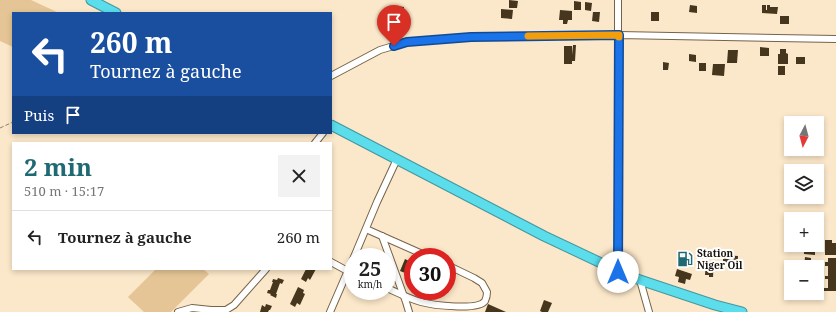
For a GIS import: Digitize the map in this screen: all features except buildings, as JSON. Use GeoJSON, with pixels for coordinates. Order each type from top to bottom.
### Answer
{"type":"FeatureCollection","features":[{"type":"Feature","properties":{"kind":"highway"},"geometry":{"type":"LineString","coordinates":[[91,0],[114,12]]}},
{"type":"Feature","properties":{"kind":"highway"},"geometry":{"type":"LineString","coordinates":[[332,126],[544,236],[618,272],[715,305],[742,312]]}},
{"type":"Feature","properties":{"kind":"street"},"geometry":{"type":"LineString","coordinates":[[618,0],[618,272]]}},
{"type":"Feature","properties":{"kind":"street"},"geometry":{"type":"LineString","coordinates":[[332,75],[380,50],[407,42],[471,37],[619,35],[836,39]]}},
{"type":"Feature","properties":{"kind":"street"},"geometry":{"type":"LineString","coordinates":[[357,248],[397,159]]}},
{"type":"Feature","properties":{"kind":"street"},"geometry":{"type":"LineString","coordinates":[[366,229],[409,248]]}},
{"type":"Feature","properties":{"kind":"street"},"geometry":{"type":"LineString","coordinates":[[382,236],[404,295]]}},
{"type":"Feature","properties":{"kind":"street"},"geometry":{"type":"LineString","coordinates":[[332,263],[344,269]]}},
{"type":"Feature","properties":{"kind":"street"},"geometry":{"type":"LineString","coordinates":[[416,300],[439,305],[466,307],[481,304],[485,300],[487,292],[482,283],[456,269]]}},
{"type":"Feature","properties":{"kind":"street"},"geometry":{"type":"LineString","coordinates":[[178,312],[192,308],[226,310],[234,305],[265,270]]}},
{"type":"Feature","properties":{"kind":"street"},"geometry":{"type":"LineString","coordinates":[[640,280],[649,312]]}},
{"type":"Feature","properties":{"kind":"street"},"geometry":{"type":"LineString","coordinates":[[330,312],[344,284]]}},
{"type":"Feature","properties":{"kind":"street"},"geometry":{"type":"LineString","coordinates":[[396,292],[404,295]]}},
{"type":"Feature","properties":{"kind":"street"},"geometry":{"type":"LineString","coordinates":[[405,300],[409,312]]}},
{"type":"Feature","properties":{"kind":"path"},"geometry":{"type":"LineString","coordinates":[[0,128],[12,122]]}},
{"type":"Feature","properties":{"kind":"shaded area"},"geometry":{"type":"Polygon","coordinates":[[[0,0],[31,0],[57,12],[12,12],[12,47],[0,41],[0,0]]]}},
{"type":"Feature","properties":{"kind":"shaded area"},"geometry":{"type":"Polygon","coordinates":[[[155,270],[204,270],[209,274],[171,312],[144,312],[128,297],[155,270]]]}},
{"type":"Feature","properties":{"kind":"slow traffic"},"geometry":{"type":"LineString","coordinates":[[528,36],[619,35],[619,37]]}},
{"type":"Feature","properties":{"kind":"place","name":"Station Niger Oil"},"geometry":{"type":"Point","coordinates":[685,259]}},
{"type":"Feature","properties":{"kind":"route"},"geometry":{"type":"LineString","coordinates":[[394,46],[407,42],[471,37],[619,35],[618,272]]}}]}
